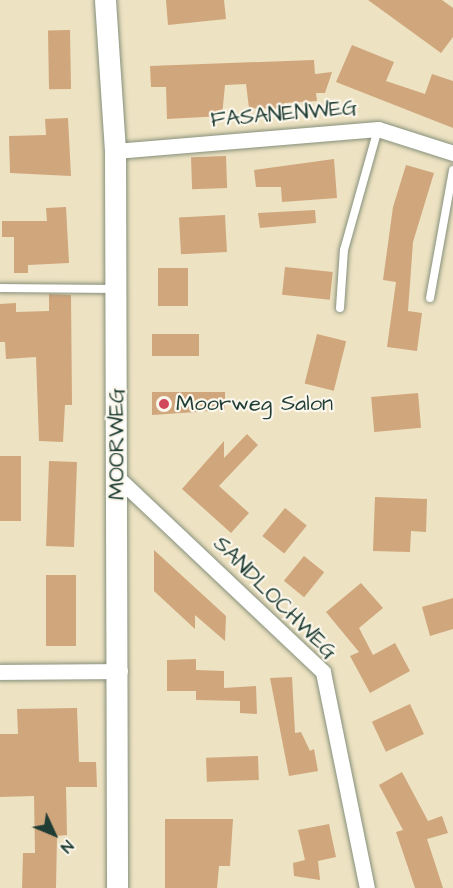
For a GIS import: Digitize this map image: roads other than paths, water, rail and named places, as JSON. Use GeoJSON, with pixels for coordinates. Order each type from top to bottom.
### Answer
{"type":"FeatureCollection","features":[{"type":"Feature","properties":{"kind":"street","name":"MOORWEG"},"geometry":{"type":"LineString","coordinates":[[105,0],[115,151],[120,670],[117,888]]}},
{"type":"Feature","properties":{"kind":"street","name":"FASANENWEG"},"geometry":{"type":"LineString","coordinates":[[115,151],[378,129],[453,153]]}},
{"type":"Feature","properties":{"kind":"street","name":"SANDLOCHWEG"},"geometry":{"type":"LineString","coordinates":[[117,476],[323,672],[367,888]]}},
{"type":"Feature","properties":{"kind":"street"},"geometry":{"type":"LineString","coordinates":[[0,672],[120,670]]}},
{"type":"Feature","properties":{"kind":"lane"},"geometry":{"type":"LineString","coordinates":[[340,308],[344,250],[378,129]]}},
{"type":"Feature","properties":{"kind":"lane"},"geometry":{"type":"LineString","coordinates":[[430,298],[453,170]]}},
{"type":"Feature","properties":{"kind":"lane"},"geometry":{"type":"LineString","coordinates":[[0,288],[116,289]]}},
{"type":"Feature","properties":{"kind":"place","name":"Moorweg Salon"},"geometry":{"type":"Point","coordinates":[164,404]}}]}
